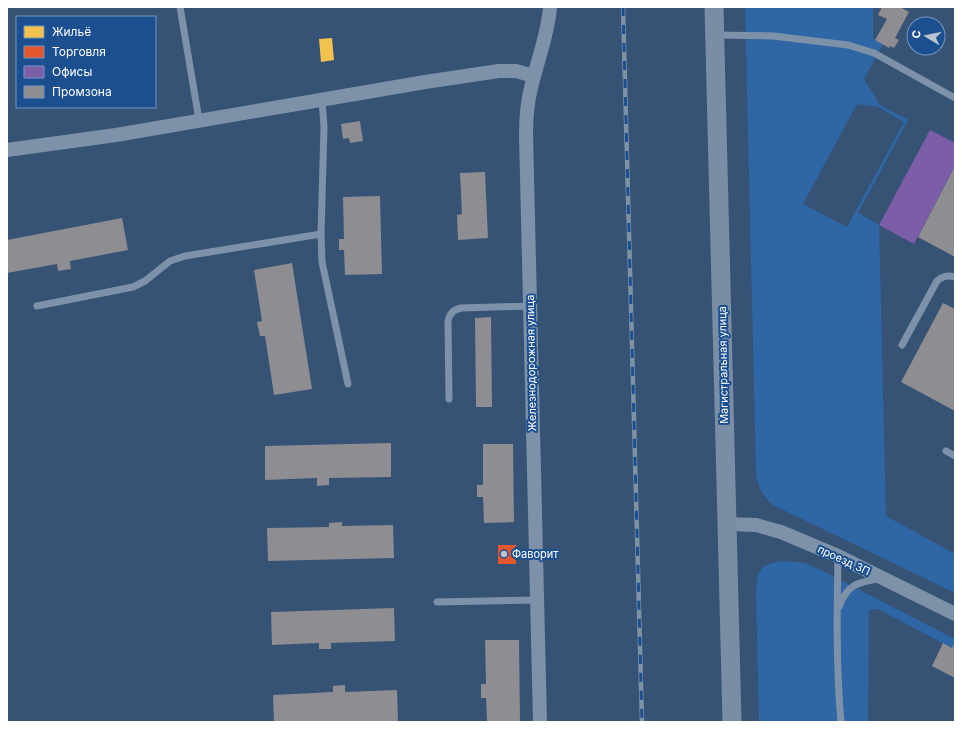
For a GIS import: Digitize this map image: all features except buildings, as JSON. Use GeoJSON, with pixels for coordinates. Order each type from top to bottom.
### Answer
{"type":"FeatureCollection","features":[{"type":"Feature","properties":{"kind":"main road","name":"Магистральная улица"},"geometry":{"type":"LineString","coordinates":[[714,7],[732,722]]}},
{"type":"Feature","properties":{"kind":"street","name":"Железнодорожная улица"},"geometry":{"type":"LineString","coordinates":[[540,722],[526,128],[534,76],[547,32],[550,7]]}},
{"type":"Feature","properties":{"kind":"street"},"geometry":{"type":"LineString","coordinates":[[7,150],[116,135],[499,71],[516,71],[534,76]]}},
{"type":"Feature","properties":{"kind":"street","name":"проезд 3П"},"geometry":{"type":"LineString","coordinates":[[727,524],[749,524],[770,528],[838,556],[955,614]]}},
{"type":"Feature","properties":{"kind":"lane"},"geometry":{"type":"LineString","coordinates":[[180,7],[199,120]]}},
{"type":"Feature","properties":{"kind":"lane"},"geometry":{"type":"LineString","coordinates":[[715,36],[773,36],[844,44],[857,47],[874,53],[955,98]]}},
{"type":"Feature","properties":{"kind":"lane"},"geometry":{"type":"LineString","coordinates":[[322,100],[324,127],[321,234],[322,262],[348,384]]}},
{"type":"Feature","properties":{"kind":"lane"},"geometry":{"type":"LineString","coordinates":[[37,306],[133,287],[145,281],[170,261],[185,256],[321,234]]}},
{"type":"Feature","properties":{"kind":"lane"},"geometry":{"type":"LineString","coordinates":[[902,345],[937,281],[942,277],[955,277]]}},
{"type":"Feature","properties":{"kind":"lane"},"geometry":{"type":"LineString","coordinates":[[449,399],[448,321],[450,315],[455,310],[461,308],[530,306]]}},
{"type":"Feature","properties":{"kind":"lane"},"geometry":{"type":"LineString","coordinates":[[946,451],[955,456]]}},
{"type":"Feature","properties":{"kind":"lane"},"geometry":{"type":"LineString","coordinates":[[838,556],[838,694],[841,722]]}},
{"type":"Feature","properties":{"kind":"lane"},"geometry":{"type":"LineString","coordinates":[[837,615],[842,600],[850,587],[861,581],[884,579]]}},
{"type":"Feature","properties":{"kind":"lane"},"geometry":{"type":"LineString","coordinates":[[437,602],[537,600]]}},
{"type":"Feature","properties":{"kind":"shaded area"},"geometry":{"type":"Polygon","coordinates":[[[745,7],[873,7],[873,38],[883,44],[864,79],[880,105],[908,120],[858,213],[879,225],[886,516],[955,554],[955,593],[773,505],[761,491],[756,473],[745,7]],[[857,104],[803,204],[847,227],[904,122],[878,107],[857,104]]]}},
{"type":"Feature","properties":{"kind":"shaded area"},"geometry":{"type":"Polygon","coordinates":[[[783,561],[805,563],[819,569],[955,639],[955,644],[952,648],[878,609],[869,610],[868,722],[759,722],[757,579],[761,570],[765,566],[783,561]]]}},
{"type":"Feature","properties":{"kind":"railway"},"geometry":{"type":"LineString","coordinates":[[623,7],[642,722]]}},
{"type":"Feature","properties":{"kind":"place","name":"Фаворит"},"geometry":{"type":"Point","coordinates":[504,554]}}]}
